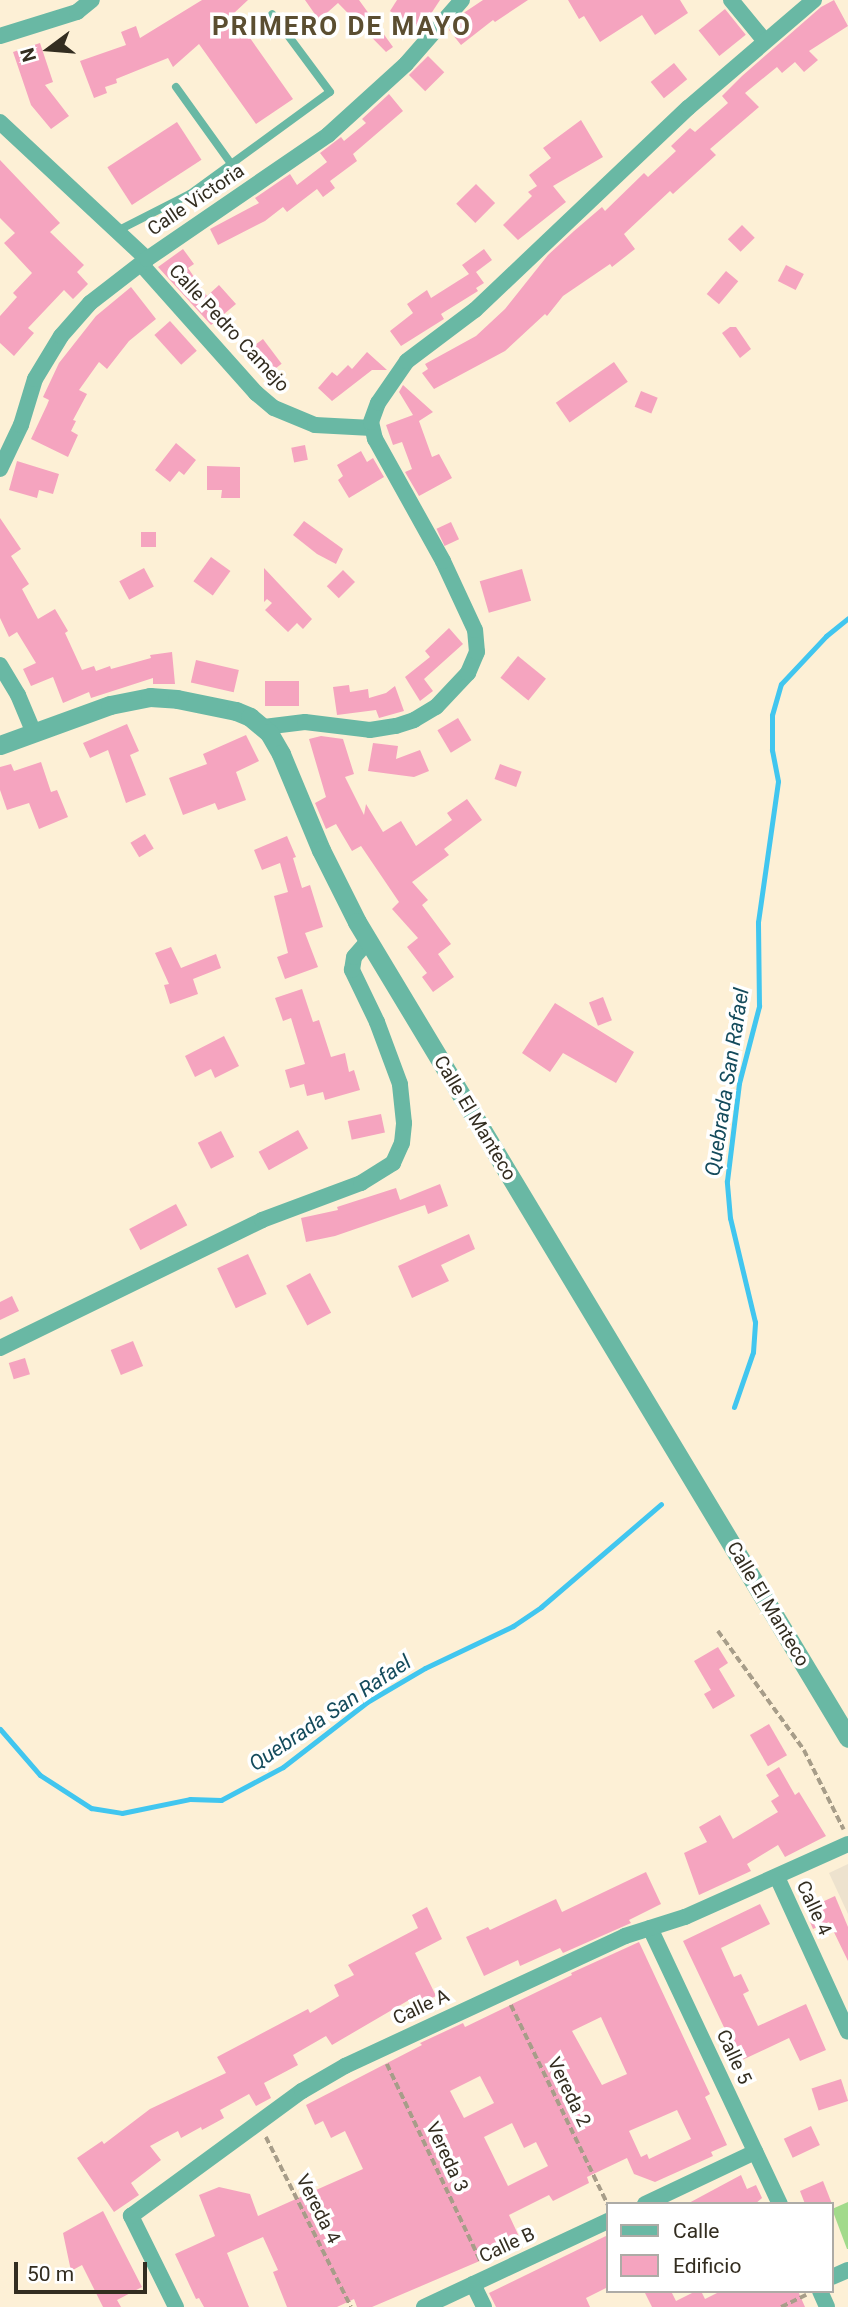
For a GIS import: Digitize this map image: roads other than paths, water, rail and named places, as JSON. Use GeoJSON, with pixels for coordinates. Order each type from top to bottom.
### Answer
{"type":"FeatureCollection","features":[{"type":"Feature","properties":{"kind":"street"},"geometry":{"type":"LineString","coordinates":[[0,36],[77,12],[92,0]]}},
{"type":"Feature","properties":{"kind":"street","name":"Calle Victoria"},"geometry":{"type":"LineString","coordinates":[[0,469],[21,425],[35,379],[51,349],[90,303],[144,262],[337,128],[407,64],[462,0]]}},
{"type":"Feature","properties":{"kind":"street"},"geometry":{"type":"LineString","coordinates":[[732,0],[764,40]]}},
{"type":"Feature","properties":{"kind":"street"},"geometry":{"type":"LineString","coordinates":[[0,745],[110,705],[150,697],[177,699],[236,711],[264,727],[305,722],[370,730],[406,724],[423,716],[446,698],[468,673],[475,659],[477,640],[470,618],[443,561],[382,453],[372,428],[378,403],[407,361],[504,284],[688,108],[764,40],[814,0]]}},
{"type":"Feature","properties":{"kind":"street","name":"Calle Pedro Camejo"},"geometry":{"type":"LineString","coordinates":[[0,122],[117,231],[256,393],[274,408],[315,425],[372,428]]}},
{"type":"Feature","properties":{"kind":"street"},"geometry":{"type":"LineString","coordinates":[[0,664],[18,695],[34,733]]}},
{"type":"Feature","properties":{"kind":"street","name":"Calle El Manteco"},"geometry":{"type":"LineString","coordinates":[[264,727],[281,754],[321,850],[368,941],[848,1738]]}},
{"type":"Feature","properties":{"kind":"street"},"geometry":{"type":"LineString","coordinates":[[0,1348],[262,1220],[361,1183],[393,1163],[402,1143],[404,1123],[400,1084],[377,1022],[352,970],[354,957],[368,941]]}},
{"type":"Feature","properties":{"kind":"street","name":"Calle A"},"geometry":{"type":"LineString","coordinates":[[176,2307],[131,2216],[322,2078],[625,1936],[685,1917],[848,1844]]}},
{"type":"Feature","properties":{"kind":"street","name":"Calle 4"},"geometry":{"type":"LineString","coordinates":[[777,1877],[848,2032]]}},
{"type":"Feature","properties":{"kind":"street","name":"Calle 5"},"geometry":{"type":"LineString","coordinates":[[650,1928],[779,2202]]}},
{"type":"Feature","properties":{"kind":"street"},"geometry":{"type":"LineString","coordinates":[[649,2202],[755,2152]]}},
{"type":"Feature","properties":{"kind":"street","name":"Calle B"},"geometry":{"type":"LineString","coordinates":[[424,2307],[606,2222]]}},
{"type":"Feature","properties":{"kind":"street"},"geometry":{"type":"LineString","coordinates":[[473,2284],[484,2307]]}},
{"type":"Feature","properties":{"kind":"lane"},"geometry":{"type":"LineString","coordinates":[[117,231],[190,194],[330,92],[272,14]]}},
{"type":"Feature","properties":{"kind":"lane"},"geometry":{"type":"LineString","coordinates":[[176,87],[232,165]]}},
{"type":"Feature","properties":{"kind":"waterway","name":"Quebrada San Rafael"},"geometry":{"type":"LineString","coordinates":[[734,1407],[753,1352],[755,1322],[730,1218],[727,1181],[739,1083],[759,1006],[758,922],[778,781],[772,750],[772,715],[781,684],[826,636],[848,618]]}},
{"type":"Feature","properties":{"kind":"waterway","name":"Quebrada San Rafael"},"geometry":{"type":"LineString","coordinates":[[0,1729],[40,1775],[91,1808],[122,1813],[190,1799],[221,1800],[283,1767],[367,1702],[425,1668],[513,1626],[541,1607],[661,1504]]}},
{"type":"Feature","properties":{"kind":"district","name":"PRIMERO DE MAYO"},"geometry":{"type":"Point","coordinates":[342,27]}}]}
